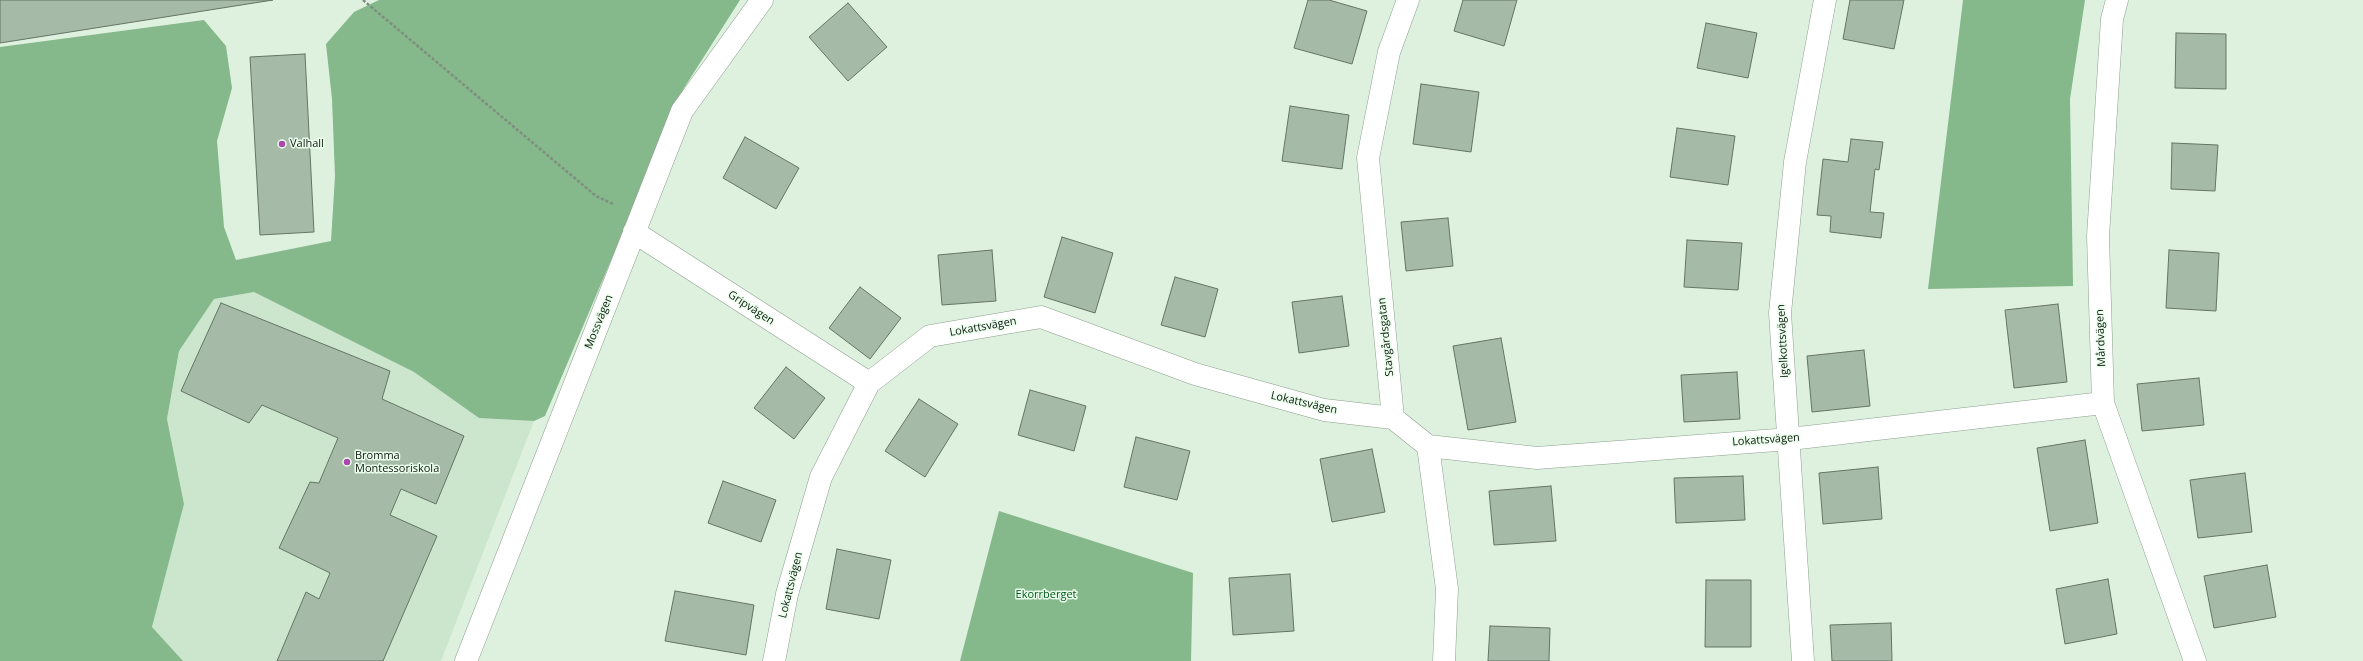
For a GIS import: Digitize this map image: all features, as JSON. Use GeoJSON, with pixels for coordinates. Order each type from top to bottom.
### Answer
{"type":"FeatureCollection","features":[{"type":"Feature","properties":{"kind":"street","name":"Mossvägen"},"geometry":{"type":"LineString","coordinates":[[466,661],[682,111],[762,0]]}},
{"type":"Feature","properties":{"kind":"street","name":"Stavgårdsgatan"},"geometry":{"type":"LineString","coordinates":[[1393,418],[1368,158],[1389,52],[1408,0]]}},
{"type":"Feature","properties":{"kind":"street","name":"Igelkottsvägen"},"geometry":{"type":"LineString","coordinates":[[1803,661],[1790,439],[1780,313],[1795,162],[1826,0]]}},
{"type":"Feature","properties":{"kind":"street","name":"Mårdvägen"},"geometry":{"type":"LineString","coordinates":[[2118,0],[2112,19],[2098,236],[2103,403],[2195,661]]}},
{"type":"Feature","properties":{"kind":"street","name":"Gripvägen"},"geometry":{"type":"LineString","coordinates":[[637,224],[869,384]]}},
{"type":"Feature","properties":{"kind":"street","name":"Lokattsvägen"},"geometry":{"type":"LineString","coordinates":[[774,661],[787,594],[821,477],[869,384],[930,336],[1041,317],[1195,374],[1324,410],[1393,418]]}},
{"type":"Feature","properties":{"kind":"street","name":"Lokattsvägen"},"geometry":{"type":"LineString","coordinates":[[1428,446],[1537,458],[1790,439],[2103,403]]}},
{"type":"Feature","properties":{"kind":"street"},"geometry":{"type":"LineString","coordinates":[[1393,418],[1428,446],[1447,589],[1444,661]]}},
{"type":"Feature","properties":{"kind":"path"},"geometry":{"type":"LineString","coordinates":[[363,0],[596,196],[637,224]]}},
{"type":"Feature","properties":{"kind":"shaded area","name":"Bromma Montessoriskola"},"geometry":{"type":"Polygon","coordinates":[[[254,292],[414,372],[479,418],[534,421],[441,661],[183,661],[152,627],[184,504],[167,419],[179,351],[214,299],[254,292]]]}},
{"type":"Feature","properties":{"kind":"green space"},"geometry":{"type":"Polygon","coordinates":[[[379,0],[740,0],[684,88],[545,416],[534,421],[479,418],[414,372],[254,292],[214,299],[179,351],[167,419],[184,504],[152,627],[183,661],[0,661],[0,47],[204,20],[226,46],[232,88],[217,141],[224,227],[236,260],[331,241],[335,176],[332,99],[326,44],[354,12],[379,0]]]}},
{"type":"Feature","properties":{"kind":"green space"},"geometry":{"type":"Polygon","coordinates":[[[1963,0],[2085,0],[2070,99],[2073,286],[1928,289],[1963,0]]]}},
{"type":"Feature","properties":{"kind":"green space","name":"Ekorrberget"},"geometry":{"type":"Polygon","coordinates":[[[999,511],[1193,573],[1191,661],[960,661],[999,511]]]}},
{"type":"Feature","properties":{"kind":"building"},"geometry":{"type":"Polygon","coordinates":[[[0,0],[273,0],[0,43],[0,0]]]}},
{"type":"Feature","properties":{"kind":"building"},"geometry":{"type":"Polygon","coordinates":[[[1308,0],[1329,0],[1367,11],[1352,64],[1294,48],[1308,0]]]}},
{"type":"Feature","properties":{"kind":"building"},"geometry":{"type":"Polygon","coordinates":[[[1463,0],[1517,0],[1504,46],[1454,31],[1463,0]]]}},
{"type":"Feature","properties":{"kind":"building"},"geometry":{"type":"Polygon","coordinates":[[[1850,0],[1904,0],[1894,49],[1843,39],[1850,0]]]}},
{"type":"Feature","properties":{"kind":"building"},"geometry":{"type":"Polygon","coordinates":[[[848,3],[887,47],[848,81],[809,37],[848,3]]]}},
{"type":"Feature","properties":{"kind":"building"},"geometry":{"type":"Polygon","coordinates":[[[1706,23],[1757,33],[1748,78],[1697,68],[1706,23]]]}},
{"type":"Feature","properties":{"kind":"building"},"geometry":{"type":"Polygon","coordinates":[[[2176,33],[2226,34],[2226,89],[2175,88],[2176,33]]]}},
{"type":"Feature","properties":{"kind":"building","name":"Valhall"},"geometry":{"type":"Polygon","coordinates":[[[305,54],[314,232],[260,235],[250,57],[305,54]]]}},
{"type":"Feature","properties":{"kind":"building"},"geometry":{"type":"Polygon","coordinates":[[[1421,84],[1479,92],[1471,152],[1413,144],[1421,84]]]}},
{"type":"Feature","properties":{"kind":"building"},"geometry":{"type":"Polygon","coordinates":[[[1290,106],[1349,115],[1342,169],[1282,161],[1290,106]]]}},
{"type":"Feature","properties":{"kind":"building"},"geometry":{"type":"Polygon","coordinates":[[[1677,128],[1735,136],[1728,185],[1670,177],[1677,128]]]}},
{"type":"Feature","properties":{"kind":"building"},"geometry":{"type":"Polygon","coordinates":[[[745,137],[799,168],[776,209],[723,178],[745,137]]]}},
{"type":"Feature","properties":{"kind":"building"},"geometry":{"type":"Polygon","coordinates":[[[1851,139],[1883,142],[1879,170],[1875,169],[1870,212],[1884,213],[1881,238],[1830,232],[1831,216],[1817,215],[1823,159],[1848,162],[1851,139]]]}},
{"type":"Feature","properties":{"kind":"building"},"geometry":{"type":"Polygon","coordinates":[[[2172,143],[2218,145],[2215,191],[2171,189],[2172,143]]]}},
{"type":"Feature","properties":{"kind":"building"},"geometry":{"type":"Polygon","coordinates":[[[1448,218],[1453,266],[1406,271],[1401,222],[1448,218]]]}},
{"type":"Feature","properties":{"kind":"building"},"geometry":{"type":"Polygon","coordinates":[[[1062,237],[1113,253],[1095,313],[1044,297],[1062,237]]]}},
{"type":"Feature","properties":{"kind":"building"},"geometry":{"type":"Polygon","coordinates":[[[1687,240],[1742,243],[1738,290],[1684,287],[1687,240]]]}},
{"type":"Feature","properties":{"kind":"building"},"geometry":{"type":"Polygon","coordinates":[[[992,250],[996,301],[942,305],[938,255],[992,250]]]}},
{"type":"Feature","properties":{"kind":"building"},"geometry":{"type":"Polygon","coordinates":[[[2169,250],[2219,253],[2216,311],[2166,308],[2169,250]]]}},
{"type":"Feature","properties":{"kind":"building"},"geometry":{"type":"Polygon","coordinates":[[[1175,277],[1218,289],[1205,337],[1161,325],[1175,277]]]}},
{"type":"Feature","properties":{"kind":"building"},"geometry":{"type":"Polygon","coordinates":[[[860,287],[901,318],[870,359],[829,328],[860,287]]]}},
{"type":"Feature","properties":{"kind":"building"},"geometry":{"type":"Polygon","coordinates":[[[1342,296],[1349,346],[1299,353],[1292,302],[1342,296]]]}},
{"type":"Feature","properties":{"kind":"building"},"geometry":{"type":"Polygon","coordinates":[[[221,303],[390,371],[382,399],[464,436],[436,504],[401,489],[390,515],[437,536],[383,661],[277,661],[306,592],[319,599],[330,573],[279,548],[310,482],[319,483],[338,438],[262,405],[249,423],[181,391],[221,303]]]}},
{"type":"Feature","properties":{"kind":"building"},"geometry":{"type":"Polygon","coordinates":[[[2058,304],[2067,382],[2014,388],[2005,310],[2058,304]]]}},
{"type":"Feature","properties":{"kind":"building"},"geometry":{"type":"Polygon","coordinates":[[[1501,338],[1516,422],[1468,430],[1453,346],[1501,338]]]}},
{"type":"Feature","properties":{"kind":"building"},"geometry":{"type":"Polygon","coordinates":[[[1864,350],[1870,406],[1812,412],[1807,356],[1864,350]]]}},
{"type":"Feature","properties":{"kind":"building"},"geometry":{"type":"Polygon","coordinates":[[[786,367],[825,398],[794,439],[754,408],[786,367]]]}},
{"type":"Feature","properties":{"kind":"building"},"geometry":{"type":"Polygon","coordinates":[[[1737,372],[1740,419],[1684,422],[1681,375],[1737,372]]]}},
{"type":"Feature","properties":{"kind":"building"},"geometry":{"type":"Polygon","coordinates":[[[2199,378],[2204,425],[2142,431],[2137,384],[2199,378]]]}},
{"type":"Feature","properties":{"kind":"building"},"geometry":{"type":"Polygon","coordinates":[[[1030,390],[1086,406],[1074,451],[1018,435],[1030,390]]]}},
{"type":"Feature","properties":{"kind":"building"},"geometry":{"type":"Polygon","coordinates":[[[919,399],[958,424],[925,477],[885,451],[919,399]]]}},
{"type":"Feature","properties":{"kind":"building"},"geometry":{"type":"Polygon","coordinates":[[[1136,437],[1190,451],[1177,500],[1124,487],[1136,437]]]}},
{"type":"Feature","properties":{"kind":"building"},"geometry":{"type":"Polygon","coordinates":[[[2085,440],[2098,523],[2050,531],[2037,448],[2085,440]]]}},
{"type":"Feature","properties":{"kind":"building"},"geometry":{"type":"Polygon","coordinates":[[[1372,449],[1385,512],[1332,522],[1320,459],[1372,449]]]}},
{"type":"Feature","properties":{"kind":"building"},"geometry":{"type":"Polygon","coordinates":[[[1878,467],[1882,519],[1823,524],[1819,473],[1878,467]]]}},
{"type":"Feature","properties":{"kind":"building"},"geometry":{"type":"Polygon","coordinates":[[[2245,473],[2252,532],[2198,538],[2190,480],[2245,473]]]}},
{"type":"Feature","properties":{"kind":"building"},"geometry":{"type":"Polygon","coordinates":[[[1743,476],[1745,520],[1676,523],[1674,478],[1743,476]]]}},
{"type":"Feature","properties":{"kind":"building"},"geometry":{"type":"Polygon","coordinates":[[[723,481],[776,500],[761,542],[708,523],[723,481]]]}},
{"type":"Feature","properties":{"kind":"building"},"geometry":{"type":"Polygon","coordinates":[[[1551,486],[1556,541],[1494,545],[1489,491],[1551,486]]]}},
{"type":"Feature","properties":{"kind":"building"},"geometry":{"type":"Polygon","coordinates":[[[837,549],[891,560],[879,619],[826,609],[837,549]]]}},
{"type":"Feature","properties":{"kind":"building"},"geometry":{"type":"Polygon","coordinates":[[[2267,565],[2276,617],[2214,628],[2204,576],[2267,565]]]}},
{"type":"Feature","properties":{"kind":"building"},"geometry":{"type":"Polygon","coordinates":[[[1290,574],[1294,631],[1233,635],[1229,578],[1290,574]]]}},
{"type":"Feature","properties":{"kind":"building"},"geometry":{"type":"Polygon","coordinates":[[[2108,579],[2117,634],[2065,644],[2056,589],[2108,579]]]}},
{"type":"Feature","properties":{"kind":"building"},"geometry":{"type":"Polygon","coordinates":[[[1706,580],[1751,580],[1751,647],[1705,647],[1706,580]]]}},
{"type":"Feature","properties":{"kind":"building"},"geometry":{"type":"Polygon","coordinates":[[[675,591],[754,605],[746,655],[665,641],[675,591]]]}},
{"type":"Feature","properties":{"kind":"building"},"geometry":{"type":"Polygon","coordinates":[[[1891,623],[1892,661],[1832,661],[1830,625],[1891,623]]]}},
{"type":"Feature","properties":{"kind":"building"},"geometry":{"type":"Polygon","coordinates":[[[1490,626],[1550,628],[1549,661],[1488,661],[1490,626]]]}},
{"type":"Feature","properties":{"kind":"place","name":"Valhall"},"geometry":{"type":"Point","coordinates":[282,144]}},
{"type":"Feature","properties":{"kind":"place","name":"Bromma Montessoriskola"},"geometry":{"type":"Point","coordinates":[347,462]}}]}
